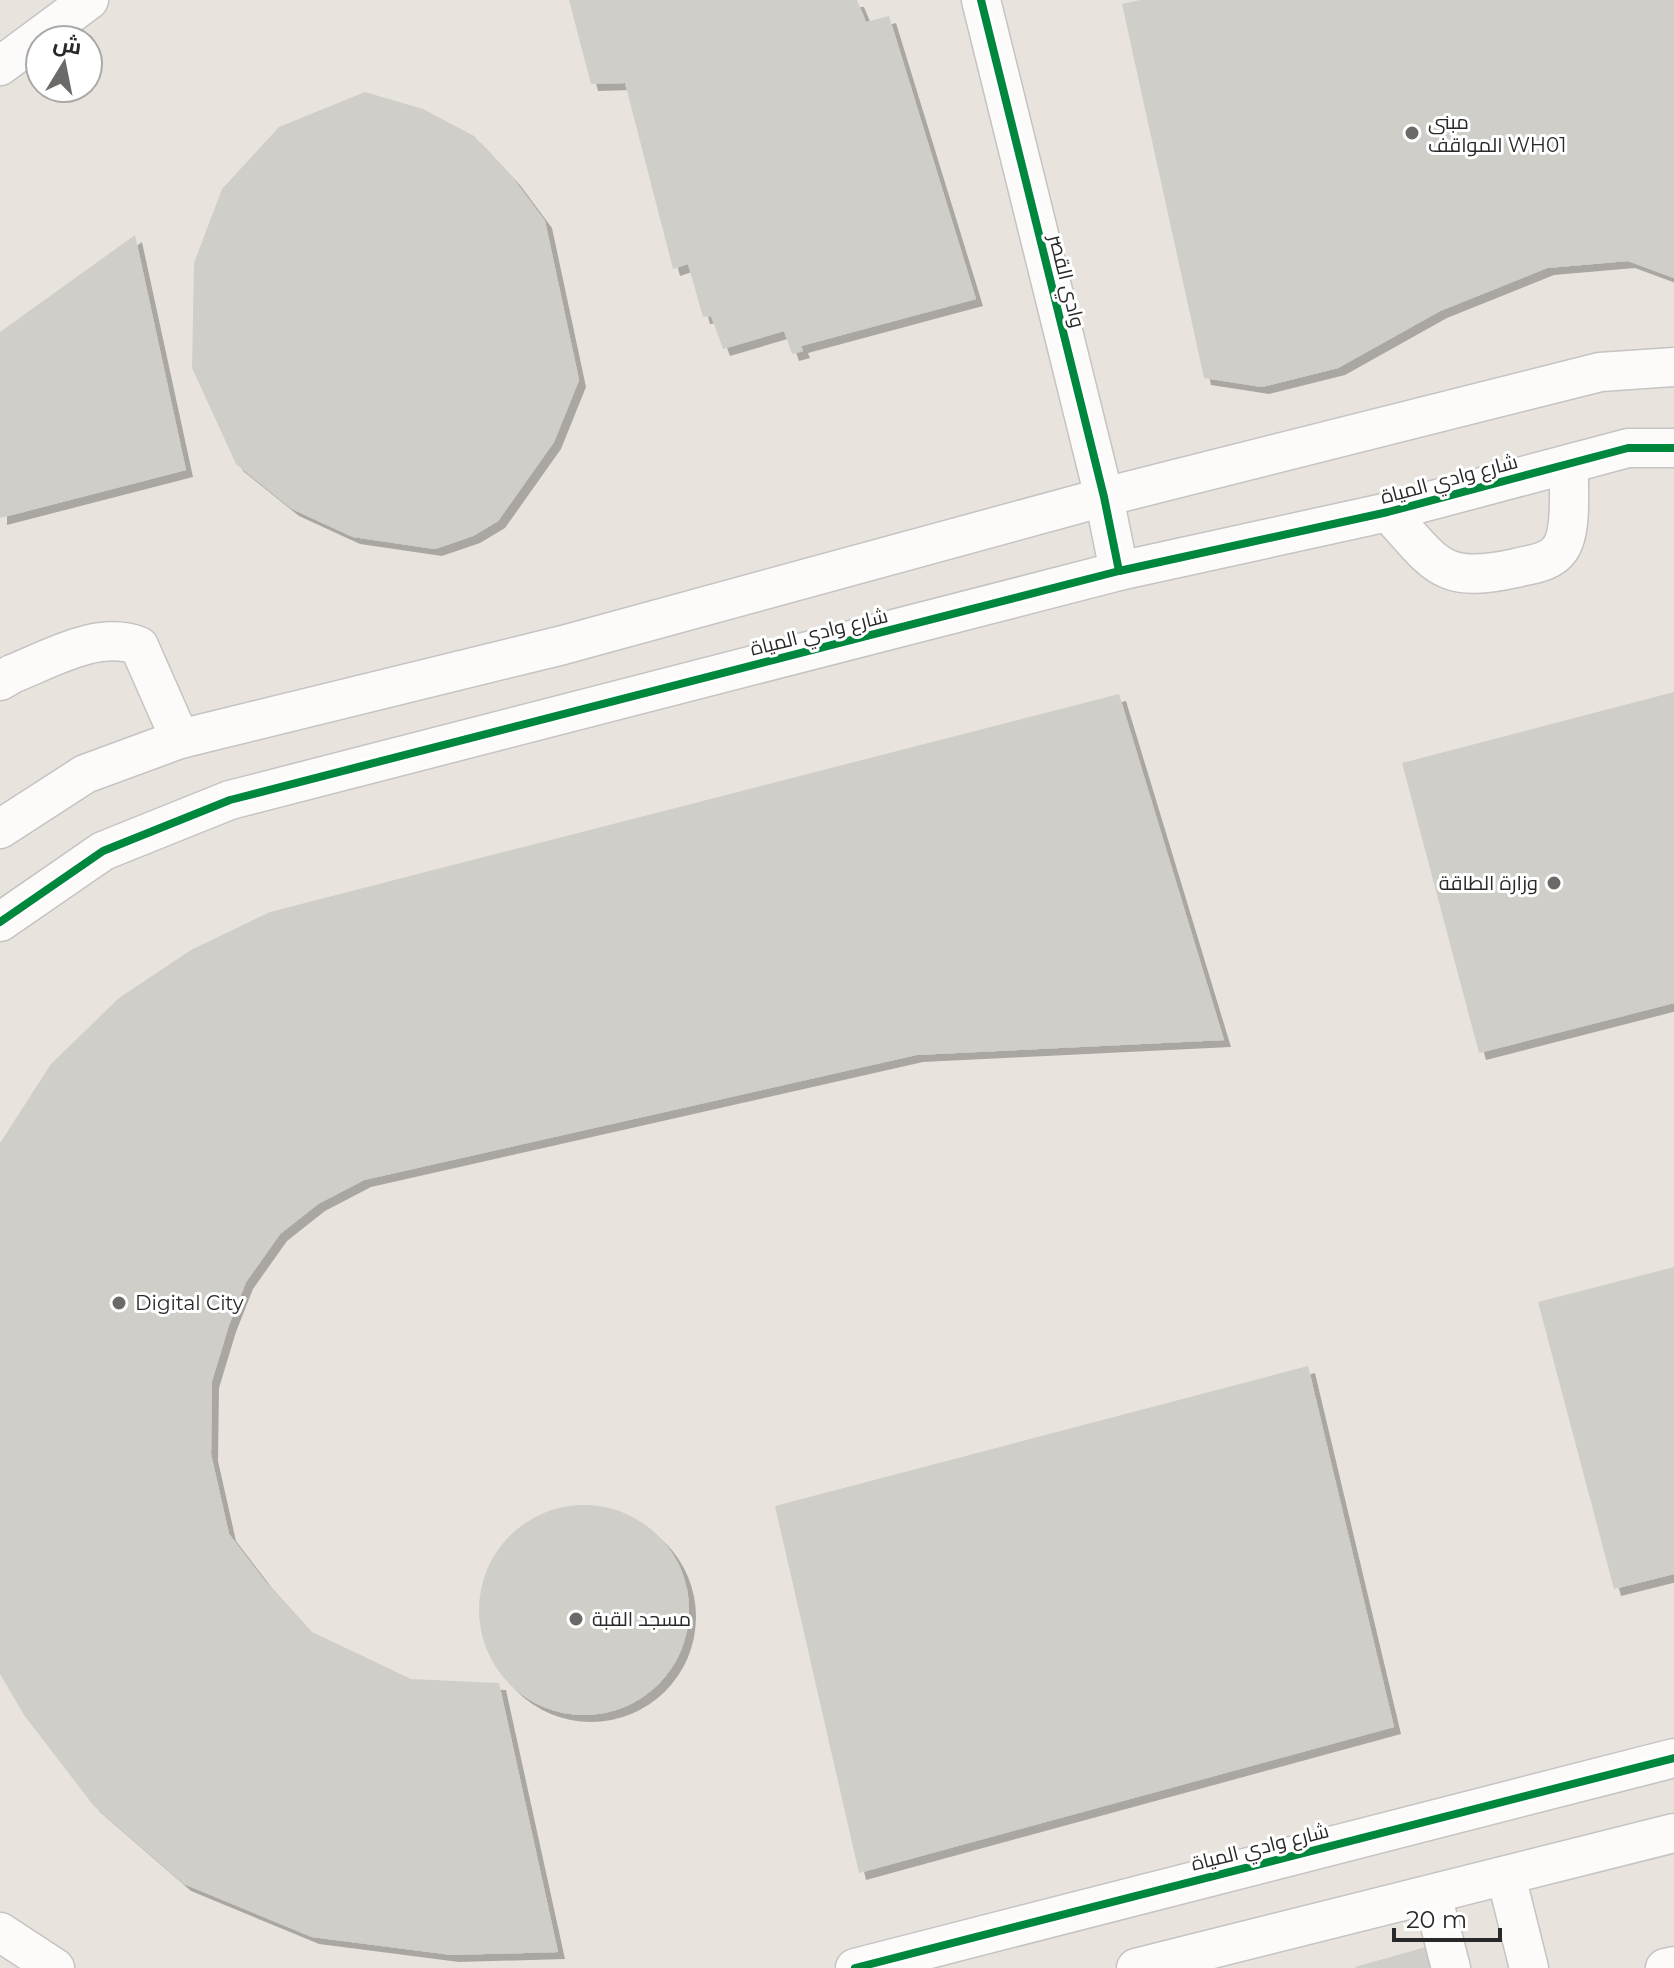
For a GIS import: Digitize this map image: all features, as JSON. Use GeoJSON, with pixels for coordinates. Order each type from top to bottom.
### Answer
{"type":"FeatureCollection","features":[{"type":"Feature","properties":{"kind":"street"},"geometry":{"type":"LineString","coordinates":[[0,66],[89,0]]}},
{"type":"Feature","properties":{"kind":"street","name":"وادي القصر"},"geometry":{"type":"LineString","coordinates":[[981,0],[1104,497],[1119,571]]}},
{"type":"Feature","properties":{"kind":"street"},"geometry":{"type":"LineString","coordinates":[[0,829],[85,774],[180,739],[563,645],[1104,497],[1600,372],[1674,367]]}},
{"type":"Feature","properties":{"kind":"street","name":"شارع وادي المياة"},"geometry":{"type":"LineString","coordinates":[[0,922],[103,851],[230,800],[1119,571],[1388,512],[1628,448],[1674,448]]}},
{"type":"Feature","properties":{"kind":"street"},"geometry":{"type":"LineString","coordinates":[[1388,512],[1437,565],[1459,575],[1492,573],[1547,561],[1561,549],[1568,525],[1569,464]]}},
{"type":"Feature","properties":{"kind":"street"},"geometry":{"type":"LineString","coordinates":[[0,681],[91,643],[125,641],[139,646],[180,739]]}},
{"type":"Feature","properties":{"kind":"street","name":"شارع وادي المياة"},"geometry":{"type":"LineString","coordinates":[[855,1968],[1674,1758]]}},
{"type":"Feature","properties":{"kind":"street"},"geometry":{"type":"LineString","coordinates":[[1136,1968],[1674,1833]]}},
{"type":"Feature","properties":{"kind":"street"},"geometry":{"type":"LineString","coordinates":[[1506,1876],[1529,1968]]}},
{"type":"Feature","properties":{"kind":"street"},"geometry":{"type":"LineString","coordinates":[[1432,1895],[1451,1968]]}},
{"type":"Feature","properties":{"kind":"street"},"geometry":{"type":"LineString","coordinates":[[0,1932],[55,1968]]}},
{"type":"Feature","properties":{"kind":"street"},"geometry":{"type":"LineString","coordinates":[[1665,1968],[1674,1966]]}},
{"type":"Feature","properties":{"kind":"building"},"geometry":{"type":"Polygon","coordinates":[[[569,0],[857,0],[866,22],[889,16],[976,299],[801,346],[803,351],[792,354],[784,331],[723,349],[711,316],[703,317],[688,264],[673,269],[625,83],[591,84],[569,0]]]}},
{"type":"Feature","properties":{"kind":"building","name":"مبنى المواقف WH01"},"geometry":{"type":"Polygon","coordinates":[[[1140,0],[1674,0],[1674,278],[1628,261],[1547,268],[1440,311],[1338,368],[1262,387],[1204,378],[1122,4],[1140,0]]]}},
{"type":"Feature","properties":{"kind":"building"},"geometry":{"type":"Polygon","coordinates":[[[365,92],[423,109],[474,136],[513,178],[545,221],[579,380],[554,442],[498,521],[473,536],[435,549],[353,537],[292,509],[236,464],[192,368],[194,263],[222,189],[279,127],[365,92]]]}},
{"type":"Feature","properties":{"kind":"building"},"geometry":{"type":"Polygon","coordinates":[[[135,235],[186,470],[0,518],[0,332],[135,235]]]}},
{"type":"Feature","properties":{"kind":"building","name":"وزارة الطاقة"},"geometry":{"type":"Polygon","coordinates":[[[1674,692],[1674,1003],[1479,1053],[1402,763],[1674,692]]]}},
{"type":"Feature","properties":{"kind":"building","name":"Digital City"},"geometry":{"type":"Polygon","coordinates":[[[1119,694],[1224,1040],[916,1055],[364,1180],[318,1204],[280,1234],[246,1282],[212,1381],[211,1454],[229,1534],[265,1581],[310,1631],[411,1679],[499,1683],[558,1952],[452,1955],[312,1937],[184,1884],[93,1805],[24,1715],[0,1674],[0,1143],[51,1064],[119,998],[191,950],[270,912],[1119,694]]]}},
{"type":"Feature","properties":{"kind":"building"},"geometry":{"type":"Polygon","coordinates":[[[1674,1267],[1674,1574],[1614,1589],[1538,1302],[1674,1267]]]}},
{"type":"Feature","properties":{"kind":"building"},"geometry":{"type":"Polygon","coordinates":[[[1308,1366],[1394,1727],[859,1873],[775,1506],[1308,1366]]]}},
{"type":"Feature","properties":{"kind":"building"},"geometry":{"type":"Polygon","coordinates":[[[584,1505],[624,1513],[658,1536],[681,1570],[689,1610],[681,1650],[658,1684],[624,1707],[584,1715],[544,1707],[510,1684],[487,1650],[479,1610],[487,1570],[510,1536],[544,1513],[584,1505]]]}},
{"type":"Feature","properties":{"kind":"building"},"geometry":{"type":"Polygon","coordinates":[[[1426,1947],[1433,1968],[1355,1968],[1355,1967],[1426,1947]]]}},
{"type":"Feature","properties":{"kind":"cycle path"},"geometry":{"type":"LineString","coordinates":[[981,0],[1104,497],[1119,571]]}},
{"type":"Feature","properties":{"kind":"cycle path"},"geometry":{"type":"LineString","coordinates":[[0,922],[103,851],[230,800],[1119,571],[1388,512],[1628,448],[1674,448]]}},
{"type":"Feature","properties":{"kind":"cycle path"},"geometry":{"type":"LineString","coordinates":[[855,1968],[1674,1758]]}},
{"type":"Feature","properties":{"kind":"place","name":"مبنى المواقف WH01"},"geometry":{"type":"Point","coordinates":[1412,133]}},
{"type":"Feature","properties":{"kind":"place","name":"وزارة الطاقة"},"geometry":{"type":"Point","coordinates":[1554,883]}},
{"type":"Feature","properties":{"kind":"place","name":"Digital City"},"geometry":{"type":"Point","coordinates":[119,1303]}},
{"type":"Feature","properties":{"kind":"place","name":"مسجد القبة"},"geometry":{"type":"Point","coordinates":[576,1619]}}]}
